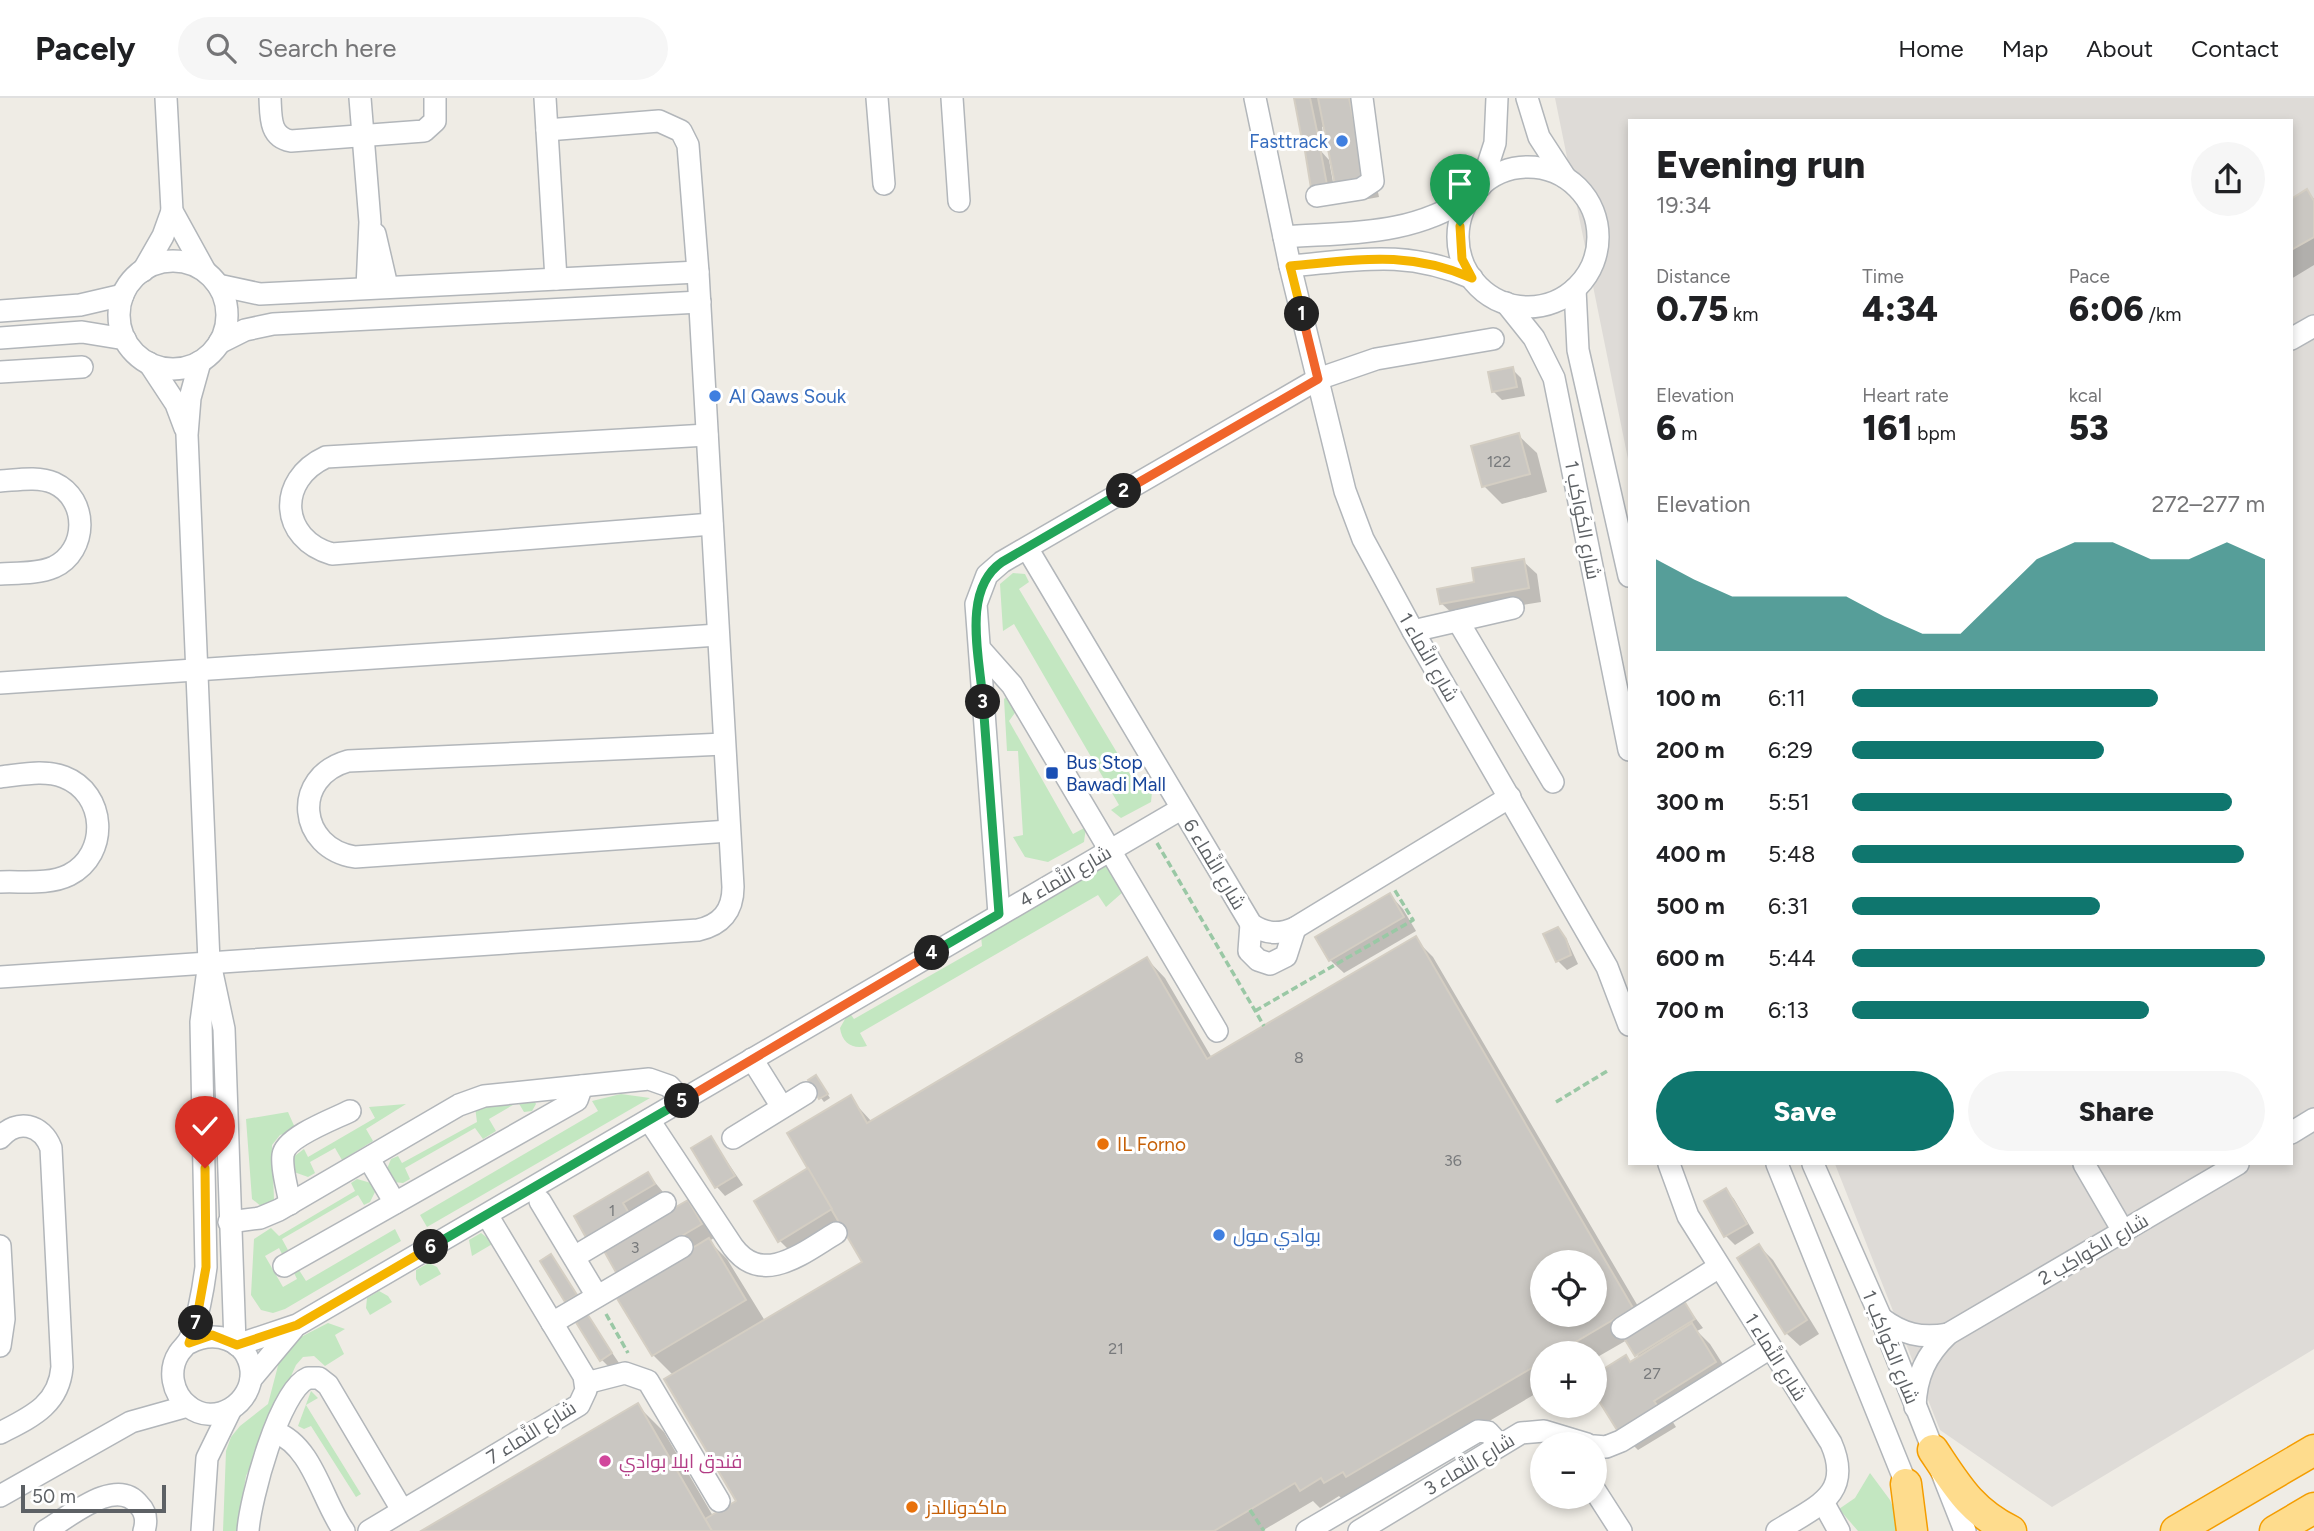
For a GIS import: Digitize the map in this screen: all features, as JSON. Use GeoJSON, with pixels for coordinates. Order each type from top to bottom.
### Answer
{"type":"FeatureCollection","features":[{"type":"Feature","properties":{"kind":"highway"},"geometry":{"type":"LineString","coordinates":[[1933,1450],[1965,1499],[1981,1513],[2011,1531]]}},
{"type":"Feature","properties":{"kind":"highway"},"geometry":{"type":"LineString","coordinates":[[2176,1531],[2314,1450]]}},
{"type":"Feature","properties":{"kind":"highway"},"geometry":{"type":"LineString","coordinates":[[1906,1484],[1912,1531]]}},
{"type":"Feature","properties":{"kind":"highway"},"geometry":{"type":"LineString","coordinates":[[2276,1531],[2314,1508]]}},
{"type":"Feature","properties":{"kind":"street"},"geometry":{"type":"LineString","coordinates":[[166,98],[172,211],[163,236],[142,271],[123,295],[120,317],[125,339],[135,353],[149,363],[176,404],[187,435]]}},
{"type":"Feature","properties":{"kind":"street"},"geometry":{"type":"LineString","coordinates":[[270,98],[274,130],[284,140],[424,131],[435,121],[435,98]]}},
{"type":"Feature","properties":{"kind":"street"},"geometry":{"type":"LineString","coordinates":[[360,98],[377,287]]}},
{"type":"Feature","properties":{"kind":"street"},"geometry":{"type":"LineString","coordinates":[[545,98],[556,279]]}},
{"type":"Feature","properties":{"kind":"street"},"geometry":{"type":"LineString","coordinates":[[877,98],[884,184]]}},
{"type":"Feature","properties":{"kind":"street"},"geometry":{"type":"LineString","coordinates":[[952,98],[959,201]]}},
{"type":"Feature","properties":{"kind":"street","name":"شارع النَّماء 1"},"geometry":{"type":"LineString","coordinates":[[1255,98],[1290,266],[1356,523],[1413,631],[1607,967],[1628,1022]]}},
{"type":"Feature","properties":{"kind":"street"},"geometry":{"type":"LineString","coordinates":[[1317,196],[1365,188],[1373,181],[1362,98]]}},
{"type":"Feature","properties":{"kind":"street"},"geometry":{"type":"LineString","coordinates":[[1497,98],[1495,143],[1476,191],[1462,215],[1459,237],[1462,259],[1472,278],[1487,293],[1506,303],[1542,306],[1575,289],[1591,268],[1598,244],[1598,231],[1584,195],[1565,177],[1539,138],[1527,98]]}},
{"type":"Feature","properties":{"kind":"street"},"geometry":{"type":"LineString","coordinates":[[0,977],[710,927],[729,911],[733,899],[730,831],[700,302],[688,145],[681,131],[659,121],[547,130]]}},
{"type":"Feature","properties":{"kind":"street"},"geometry":{"type":"LineString","coordinates":[[1284,237],[1395,229],[1436,217],[1503,172],[1528,167],[1565,177]]}},
{"type":"Feature","properties":{"kind":"street"},"geometry":{"type":"LineString","coordinates":[[172,211],[227,308],[224,332],[219,343]]}},
{"type":"Feature","properties":{"kind":"street"},"geometry":{"type":"LineString","coordinates":[[1290,266],[1396,257],[1435,264],[1472,278]]}},
{"type":"Feature","properties":{"kind":"street"},"geometry":{"type":"LineString","coordinates":[[142,271],[174,261],[211,278],[260,295],[698,272]]}},
{"type":"Feature","properties":{"kind":"street","name":"شارع الكَواكِب 1"},"geometry":{"type":"LineString","coordinates":[[1575,289],[1577,351],[1628,572]]}},
{"type":"Feature","properties":{"kind":"street"},"geometry":{"type":"LineString","coordinates":[[0,312],[80,305],[123,295]]}},
{"type":"Feature","properties":{"kind":"street"},"geometry":{"type":"LineString","coordinates":[[149,363],[180,369],[200,362],[219,343],[244,330],[273,324],[700,302]]}},
{"type":"Feature","properties":{"kind":"street","name":"شارع الكَواكِب 1"},"geometry":{"type":"LineString","coordinates":[[1506,303],[1534,338],[1554,379],[1628,745]]}},
{"type":"Feature","properties":{"kind":"street"},"geometry":{"type":"LineString","coordinates":[[2293,338],[2314,326]]}},
{"type":"Feature","properties":{"kind":"street"},"geometry":{"type":"LineString","coordinates":[[0,338],[82,332],[125,339]]}},
{"type":"Feature","properties":{"kind":"street"},"geometry":{"type":"LineString","coordinates":[[999,914],[976,604],[981,584],[994,568],[1318,379],[1376,359],[1493,340]]}},
{"type":"Feature","properties":{"kind":"street"},"geometry":{"type":"LineString","coordinates":[[0,1496],[131,1422],[156,1399],[173,1370],[175,1359],[189,1343],[203,1292],[206,1267],[201,1022],[209,962],[187,435],[190,398],[200,362]]}},
{"type":"Feature","properties":{"kind":"street"},"geometry":{"type":"LineString","coordinates":[[0,372],[82,367]]}},
{"type":"Feature","properties":{"kind":"street"},"geometry":{"type":"LineString","coordinates":[[707,435],[326,457],[313,463],[296,482],[290,508],[293,521],[308,543],[332,554],[712,524]]}},
{"type":"Feature","properties":{"kind":"street"},"geometry":{"type":"LineString","coordinates":[[0,481],[32,479],[54,483],[71,496],[77,506],[80,527],[74,550],[56,566],[46,570],[0,574]]}},
{"type":"Feature","properties":{"kind":"street","name":"شارع النَّماء 6"},"geometry":{"type":"LineString","coordinates":[[1027,548],[1251,924],[1272,933],[1295,928]]}},
{"type":"Feature","properties":{"kind":"street"},"geometry":{"type":"LineString","coordinates":[[1413,631],[1513,608]]}},
{"type":"Feature","properties":{"kind":"street"},"geometry":{"type":"LineString","coordinates":[[1458,621],[1553,782]]}},
{"type":"Feature","properties":{"kind":"street"},"geometry":{"type":"LineString","coordinates":[[0,683],[718,635]]}},
{"type":"Feature","properties":{"kind":"street"},"geometry":{"type":"LineString","coordinates":[[979,649],[1012,685],[1112,849],[1217,1031]]}},
{"type":"Feature","properties":{"kind":"street"},"geometry":{"type":"LineString","coordinates":[[724,744],[348,761],[337,764],[319,778],[309,799],[309,810],[319,839],[335,852],[355,857],[730,831]]}},
{"type":"Feature","properties":{"kind":"street"},"geometry":{"type":"LineString","coordinates":[[0,777],[40,773],[65,777],[86,792],[97,815],[99,828],[93,850],[87,860],[69,875],[46,880],[0,882]]}},
{"type":"Feature","properties":{"kind":"street"},"geometry":{"type":"LineString","coordinates":[[1251,924],[1249,951],[1258,960],[1270,964],[1286,956],[1295,928],[1510,797]]}},
{"type":"Feature","properties":{"kind":"street","name":"شارع النَّماء 4"},"geometry":{"type":"LineString","coordinates":[[236,1344],[297,1325],[1181,809]]}},
{"type":"Feature","properties":{"kind":"street"},"geometry":{"type":"LineString","coordinates":[[173,1370],[179,1396],[191,1408],[207,1414],[231,1409],[241,1402],[251,1379],[250,1366],[236,1344],[229,1222],[224,1029],[219,996],[209,962]]}},
{"type":"Feature","properties":{"kind":"street"},"geometry":{"type":"LineString","coordinates":[[752,1059],[782,1107]]}},
{"type":"Feature","properties":{"kind":"street"},"geometry":{"type":"LineString","coordinates":[[229,1222],[260,1217],[290,1204],[475,1098],[649,1079],[669,1086],[682,1100]]}},
{"type":"Feature","properties":{"kind":"street"},"geometry":{"type":"LineString","coordinates":[[284,1266],[577,1100],[582,1086]]}},
{"type":"Feature","properties":{"kind":"street"},"geometry":{"type":"LineString","coordinates":[[733,1138],[806,1093]]}},
{"type":"Feature","properties":{"kind":"street"},"geometry":{"type":"LineString","coordinates":[[290,1204],[283,1161],[285,1147],[293,1139],[350,1111]]}},
{"type":"Feature","properties":{"kind":"street"},"geometry":{"type":"LineString","coordinates":[[2293,1132],[2314,1119]]}},
{"type":"Feature","properties":{"kind":"street"},"geometry":{"type":"LineString","coordinates":[[649,1120],[733,1247],[748,1262],[757,1266],[778,1266],[836,1233]]}},
{"type":"Feature","properties":{"kind":"street"},"geometry":{"type":"LineString","coordinates":[[0,1138],[15,1126],[30,1126],[44,1134],[51,1148],[62,1367],[58,1389],[45,1407],[0,1433]]}},
{"type":"Feature","properties":{"kind":"street"},"geometry":{"type":"LineString","coordinates":[[369,1160],[395,1203]]}},
{"type":"Feature","properties":{"kind":"street","name":"شارع النَّماء 1"},"geometry":{"type":"LineString","coordinates":[[1669,1165],[1682,1204],[1830,1443],[1838,1461],[1835,1488],[1823,1502]]}},
{"type":"Feature","properties":{"kind":"street","name":"شارع الكَواكِب 1"},"geometry":{"type":"LineString","coordinates":[[1777,1165],[1926,1531]]}},
{"type":"Feature","properties":{"kind":"street","name":"شارع الكَواكِب 1"},"geometry":{"type":"LineString","coordinates":[[1813,1165],[1881,1318],[1965,1531]]}},
{"type":"Feature","properties":{"kind":"street"},"geometry":{"type":"LineString","coordinates":[[2085,1165],[2123,1231]]}},
{"type":"Feature","properties":{"kind":"street","name":"شارع الكَواكِب 2"},"geometry":{"type":"LineString","coordinates":[[1915,1407],[1919,1374],[1931,1352],[1948,1334],[2236,1165]]}},
{"type":"Feature","properties":{"kind":"street"},"geometry":{"type":"LineString","coordinates":[[540,1200],[597,1296]]}},
{"type":"Feature","properties":{"kind":"street"},"geometry":{"type":"LineString","coordinates":[[574,1257],[665,1203]]}},
{"type":"Feature","properties":{"kind":"street","name":"شارع النَّماء 7"},"geometry":{"type":"LineString","coordinates":[[369,1531],[579,1405],[585,1395],[586,1383],[487,1215]]}},
{"type":"Feature","properties":{"kind":"street"},"geometry":{"type":"LineString","coordinates":[[0,1246],[4,1319],[0,1346]]}},
{"type":"Feature","properties":{"kind":"street"},"geometry":{"type":"LineString","coordinates":[[552,1323],[682,1247]]}},
{"type":"Feature","properties":{"kind":"street"},"geometry":{"type":"LineString","coordinates":[[1622,1328],[1720,1267]]}},
{"type":"Feature","properties":{"kind":"street","name":"شارع الكَواكِب 2"},"geometry":{"type":"LineString","coordinates":[[1881,1318],[1905,1333],[1919,1336],[1948,1334]]}},
{"type":"Feature","properties":{"kind":"street","name":"شارع النَّماء 4"},"geometry":{"type":"LineString","coordinates":[[251,1379],[272,1350],[297,1325]]}},
{"type":"Feature","properties":{"kind":"street"},"geometry":{"type":"LineString","coordinates":[[189,1343],[212,1335],[236,1344]]}},
{"type":"Feature","properties":{"kind":"street","name":"شارع النَّماء 3"},"geometry":{"type":"LineString","coordinates":[[1607,1442],[1628,1437],[1770,1348]]}},
{"type":"Feature","properties":{"kind":"street"},"geometry":{"type":"LineString","coordinates":[[586,1383],[625,1373],[641,1377],[659,1394],[719,1501]]}},
{"type":"Feature","properties":{"kind":"street"},"geometry":{"type":"LineString","coordinates":[[247,1531],[257,1477],[275,1432],[298,1384],[313,1377],[324,1381],[402,1510]]}},
{"type":"Feature","properties":{"kind":"street"},"geometry":{"type":"LineString","coordinates":[[131,1422],[191,1408]]}},
{"type":"Feature","properties":{"kind":"street"},"geometry":{"type":"LineString","coordinates":[[191,1408],[207,1458],[202,1531]]}},
{"type":"Feature","properties":{"kind":"street"},"geometry":{"type":"LineString","coordinates":[[207,1458],[231,1409]]}},
{"type":"Feature","properties":{"kind":"street"},"geometry":{"type":"LineString","coordinates":[[1307,1531],[1478,1431],[1488,1432],[1499,1444]]}},
{"type":"Feature","properties":{"kind":"street"},"geometry":{"type":"LineString","coordinates":[[275,1432],[289,1439],[300,1451],[344,1531]]}},
{"type":"Feature","properties":{"kind":"street","name":"شارع النَّماء 3"},"geometry":{"type":"LineString","coordinates":[[1360,1531],[1499,1444],[1530,1432]]}},
{"type":"Feature","properties":{"kind":"street"},"geometry":{"type":"LineString","coordinates":[[45,1531],[102,1498],[120,1493],[142,1507],[145,1516],[144,1531]]}},
{"type":"Feature","properties":{"kind":"street"},"geometry":{"type":"LineString","coordinates":[[1777,1531],[1823,1502],[1839,1531]]}},
{"type":"Feature","properties":{"kind":"street"},"geometry":{"type":"LineString","coordinates":[[1607,1509],[1621,1531]]}},
{"type":"Feature","properties":{"kind":"path"},"geometry":{"type":"LineString","coordinates":[[1138,834],[1146,849],[1157,843],[1264,1026]]}},
{"type":"Feature","properties":{"kind":"path"},"geometry":{"type":"LineString","coordinates":[[1255,1011],[1413,920],[1384,873]]}},
{"type":"Feature","properties":{"kind":"path"},"geometry":{"type":"LineString","coordinates":[[1556,1102],[1609,1070]]}},
{"type":"Feature","properties":{"kind":"path"},"geometry":{"type":"LineString","coordinates":[[597,1296],[641,1377]]}},
{"type":"Feature","properties":{"kind":"path"},"geometry":{"type":"LineString","coordinates":[[1250,1510],[1264,1531]]}},
{"type":"Feature","properties":{"kind":"shaded area"},"geometry":{"type":"Polygon","coordinates":[[[1555,98],[2314,98],[2314,1349],[2052,1507],[1940,1430],[1835,1165],[2293,1165],[2293,119],[1628,119],[1628,459],[1555,98]]]}},
{"type":"Feature","properties":{"kind":"green space"},"geometry":{"type":"Polygon","coordinates":[[[1013,573],[1025,574],[1029,582],[1019,589],[1134,781],[1145,776],[1152,792],[1151,802],[1121,818],[1111,810],[1119,805],[1014,624],[1003,631],[1000,584],[1013,573]]]}},
{"type":"Feature","properties":{"kind":"green space"},"geometry":{"type":"Polygon","coordinates":[[[1007,696],[1017,710],[1009,721],[1073,834],[1086,827],[1084,842],[1048,862],[1025,857],[1013,837],[1023,835],[1018,751],[1007,751],[1004,699],[1007,696]]]}},
{"type":"Feature","properties":{"kind":"green space"},"geometry":{"type":"Polygon","coordinates":[[[1099,867],[1111,867],[1123,892],[1106,907],[1098,895],[860,1033],[867,1046],[853,1046],[843,1038],[840,1028],[849,1012],[854,1019],[982,946],[981,936],[1099,867]]]}},
{"type":"Feature","properties":{"kind":"green space"},"geometry":{"type":"Polygon","coordinates":[[[531,1094],[536,1104],[532,1111],[524,1112],[518,1102],[489,1119],[496,1131],[483,1139],[475,1128],[405,1168],[410,1179],[403,1183],[393,1182],[387,1169],[391,1159],[398,1156],[402,1163],[477,1122],[475,1107],[531,1094]]]}},
{"type":"Feature","properties":{"kind":"green space"},"geometry":{"type":"Polygon","coordinates":[[[621,1094],[650,1098],[427,1227],[420,1215],[598,1111],[592,1101],[621,1094]]]}},
{"type":"Feature","properties":{"kind":"green space"},"geometry":{"type":"Polygon","coordinates":[[[406,1104],[366,1129],[373,1141],[342,1160],[335,1148],[310,1162],[315,1173],[308,1177],[294,1172],[292,1158],[304,1149],[308,1157],[375,1118],[369,1107],[406,1104]]]}},
{"type":"Feature","properties":{"kind":"green space"},"geometry":{"type":"Polygon","coordinates":[[[288,1112],[296,1130],[280,1135],[272,1145],[274,1200],[262,1207],[252,1199],[246,1119],[288,1112]]]}},
{"type":"Feature","properties":{"kind":"green space"},"geometry":{"type":"Polygon","coordinates":[[[357,1179],[371,1183],[375,1192],[370,1202],[364,1205],[358,1195],[282,1239],[288,1250],[282,1254],[279,1248],[265,1256],[283,1287],[297,1279],[294,1273],[299,1270],[306,1281],[395,1229],[401,1241],[285,1309],[273,1313],[261,1310],[251,1295],[254,1239],[271,1228],[279,1236],[355,1191],[351,1183],[357,1179]]]}},
{"type":"Feature","properties":{"kind":"green space"},"geometry":{"type":"Polygon","coordinates":[[[481,1233],[494,1243],[472,1256],[469,1240],[481,1233]]]}},
{"type":"Feature","properties":{"kind":"green space"},"geometry":{"type":"Polygon","coordinates":[[[429,1263],[437,1267],[441,1274],[420,1286],[416,1279],[416,1270],[429,1263]]]}},
{"type":"Feature","properties":{"kind":"green space"},"geometry":{"type":"Polygon","coordinates":[[[379,1291],[392,1302],[370,1315],[366,1308],[367,1298],[379,1291]]]}},
{"type":"Feature","properties":{"kind":"green space"},"geometry":{"type":"Polygon","coordinates":[[[328,1323],[345,1329],[335,1335],[344,1354],[325,1366],[314,1356],[303,1357],[296,1365],[246,1476],[237,1531],[223,1531],[226,1451],[231,1437],[240,1426],[268,1404],[280,1358],[297,1339],[328,1323]]]}},
{"type":"Feature","properties":{"kind":"green space"},"geometry":{"type":"Polygon","coordinates":[[[311,1391],[318,1398],[306,1405],[361,1494],[356,1497],[311,1426],[304,1429],[298,1426],[311,1391]]]}},
{"type":"Feature","properties":{"kind":"green space"},"geometry":{"type":"Polygon","coordinates":[[[1870,1473],[1890,1500],[1903,1531],[1858,1531],[1839,1509],[1855,1498],[1870,1473]]]}},
{"type":"Feature","properties":{"kind":"building"},"geometry":{"type":"Polygon","coordinates":[[[1294,98],[1310,98],[1318,136],[1302,140],[1294,98]]]}},
{"type":"Feature","properties":{"kind":"building","name":"Fasttrack"},"geometry":{"type":"Polygon","coordinates":[[[1318,98],[1349,98],[1367,183],[1336,190],[1318,98]]]}},
{"type":"Feature","properties":{"kind":"building"},"geometry":{"type":"Polygon","coordinates":[[[1320,148],[1327,185],[1311,188],[1305,151],[1320,148]]]}},
{"type":"Feature","properties":{"kind":"building"},"geometry":{"type":"Polygon","coordinates":[[[2307,189],[2314,201],[2314,237],[2293,249],[2293,198],[2307,189]]]}},
{"type":"Feature","properties":{"kind":"building"},"geometry":{"type":"Polygon","coordinates":[[[1513,367],[1517,387],[1492,392],[1488,372],[1513,367]]]}},
{"type":"Feature","properties":{"kind":"building"},"geometry":{"type":"Polygon","coordinates":[[[1519,433],[1530,474],[1482,487],[1471,446],[1519,433]]]}},
{"type":"Feature","properties":{"kind":"building"},"geometry":{"type":"Polygon","coordinates":[[[1524,559],[1529,588],[1440,604],[1437,589],[1474,582],[1472,568],[1524,559]]]}},
{"type":"Feature","properties":{"kind":"building"},"geometry":{"type":"Polygon","coordinates":[[[1390,893],[1404,917],[1329,961],[1315,937],[1390,893]]]}},
{"type":"Feature","properties":{"kind":"building"},"geometry":{"type":"Polygon","coordinates":[[[1558,927],[1566,939],[1571,955],[1556,962],[1543,934],[1558,927]]]}},
{"type":"Feature","properties":{"kind":"building","name":"بوادي مول"},"geometry":{"type":"Polygon","coordinates":[[[1416,936],[1599,1250],[1530,1250],[1530,1327],[1601,1327],[1577,1341],[1530,1341],[1530,1369],[1346,1477],[1343,1472],[1324,1483],[1321,1478],[1300,1491],[1295,1483],[1214,1531],[712,1531],[705,1519],[736,1501],[664,1379],[862,1262],[787,1133],[851,1095],[867,1123],[1147,957],[1207,1059],[1416,936]]]}},
{"type":"Feature","properties":{"kind":"building"},"geometry":{"type":"Polygon","coordinates":[[[816,1075],[828,1094],[819,1099],[808,1080],[816,1075]]]}},
{"type":"Feature","properties":{"kind":"building"},"geometry":{"type":"Polygon","coordinates":[[[711,1136],[735,1176],[715,1188],[691,1148],[711,1136]]]}},
{"type":"Feature","properties":{"kind":"building"},"geometry":{"type":"Polygon","coordinates":[[[808,1168],[832,1209],[778,1242],[754,1201],[808,1168]]]}},
{"type":"Feature","properties":{"kind":"building"},"geometry":{"type":"Polygon","coordinates":[[[648,1172],[655,1184],[623,1203],[630,1215],[588,1241],[574,1216],[648,1172]]]}},
{"type":"Feature","properties":{"kind":"building"},"geometry":{"type":"Polygon","coordinates":[[[1726,1188],[1747,1224],[1724,1237],[1704,1201],[1726,1188]]]}},
{"type":"Feature","properties":{"kind":"building"},"geometry":{"type":"Polygon","coordinates":[[[688,1200],[702,1224],[617,1274],[603,1249],[688,1200]]]}},
{"type":"Feature","properties":{"kind":"building"},"geometry":{"type":"Polygon","coordinates":[[[709,1238],[746,1300],[652,1356],[615,1295],[709,1238]]]}},
{"type":"Feature","properties":{"kind":"building"},"geometry":{"type":"Polygon","coordinates":[[[1759,1244],[1807,1320],[1785,1334],[1737,1258],[1759,1244]]]}},
{"type":"Feature","properties":{"kind":"building"},"geometry":{"type":"Polygon","coordinates":[[[551,1254],[577,1295],[565,1302],[540,1261],[551,1254]]]}},
{"type":"Feature","properties":{"kind":"building","name":"بوادي مول"},"geometry":{"type":"Polygon","coordinates":[[[1607,1263],[1633,1308],[1607,1323],[1607,1263]]]}},
{"type":"Feature","properties":{"kind":"building"},"geometry":{"type":"Polygon","coordinates":[[[1684,1301],[1695,1319],[1635,1356],[1624,1338],[1684,1301]]]}},
{"type":"Feature","properties":{"kind":"building"},"geometry":{"type":"Polygon","coordinates":[[[586,1312],[612,1353],[600,1361],[574,1319],[586,1312]]]}},
{"type":"Feature","properties":{"kind":"building"},"geometry":{"type":"Polygon","coordinates":[[[1692,1323],[1716,1362],[1654,1401],[1659,1408],[1619,1433],[1607,1414],[1607,1367],[1626,1355],[1630,1362],[1692,1323]]]}},
{"type":"Feature","properties":{"kind":"building","name":"فندق ايلا بوادي"},"geometry":{"type":"Polygon","coordinates":[[[638,1403],[712,1531],[421,1531],[638,1403]]]}},
{"type":"Feature","properties":{"kind":"place","name":"Fasttrack"},"geometry":{"type":"Point","coordinates":[1342,141]}},
{"type":"Feature","properties":{"kind":"place","name":"Al Qaws Souk"},"geometry":{"type":"Point","coordinates":[715,396]}},
{"type":"Feature","properties":{"kind":"place","name":"Bus Stop Bawadi Mall"},"geometry":{"type":"Point","coordinates":[1052,773]}},
{"type":"Feature","properties":{"kind":"place","name":"IL Forno"},"geometry":{"type":"Point","coordinates":[1103,1144]}},
{"type":"Feature","properties":{"kind":"place","name":"بوادي مول"},"geometry":{"type":"Point","coordinates":[1219,1235]}},
{"type":"Feature","properties":{"kind":"place","name":"فندق ايلا بوادي"},"geometry":{"type":"Point","coordinates":[605,1461]}},
{"type":"Feature","properties":{"kind":"place","name":"ماكدونالدز"},"geometry":{"type":"Point","coordinates":[912,1507]}},
{"type":"Feature","properties":{"kind":"route"},"geometry":{"type":"LineString","coordinates":[[205,1168],[206,1267],[203,1292],[189,1343],[212,1335],[225,1337],[237,1345],[297,1325],[999,914],[976,604],[977,594],[987,575],[1002,562],[1318,379],[1290,266],[1396,257],[1435,264],[1472,278],[1462,259],[1460,226]]}}]}
